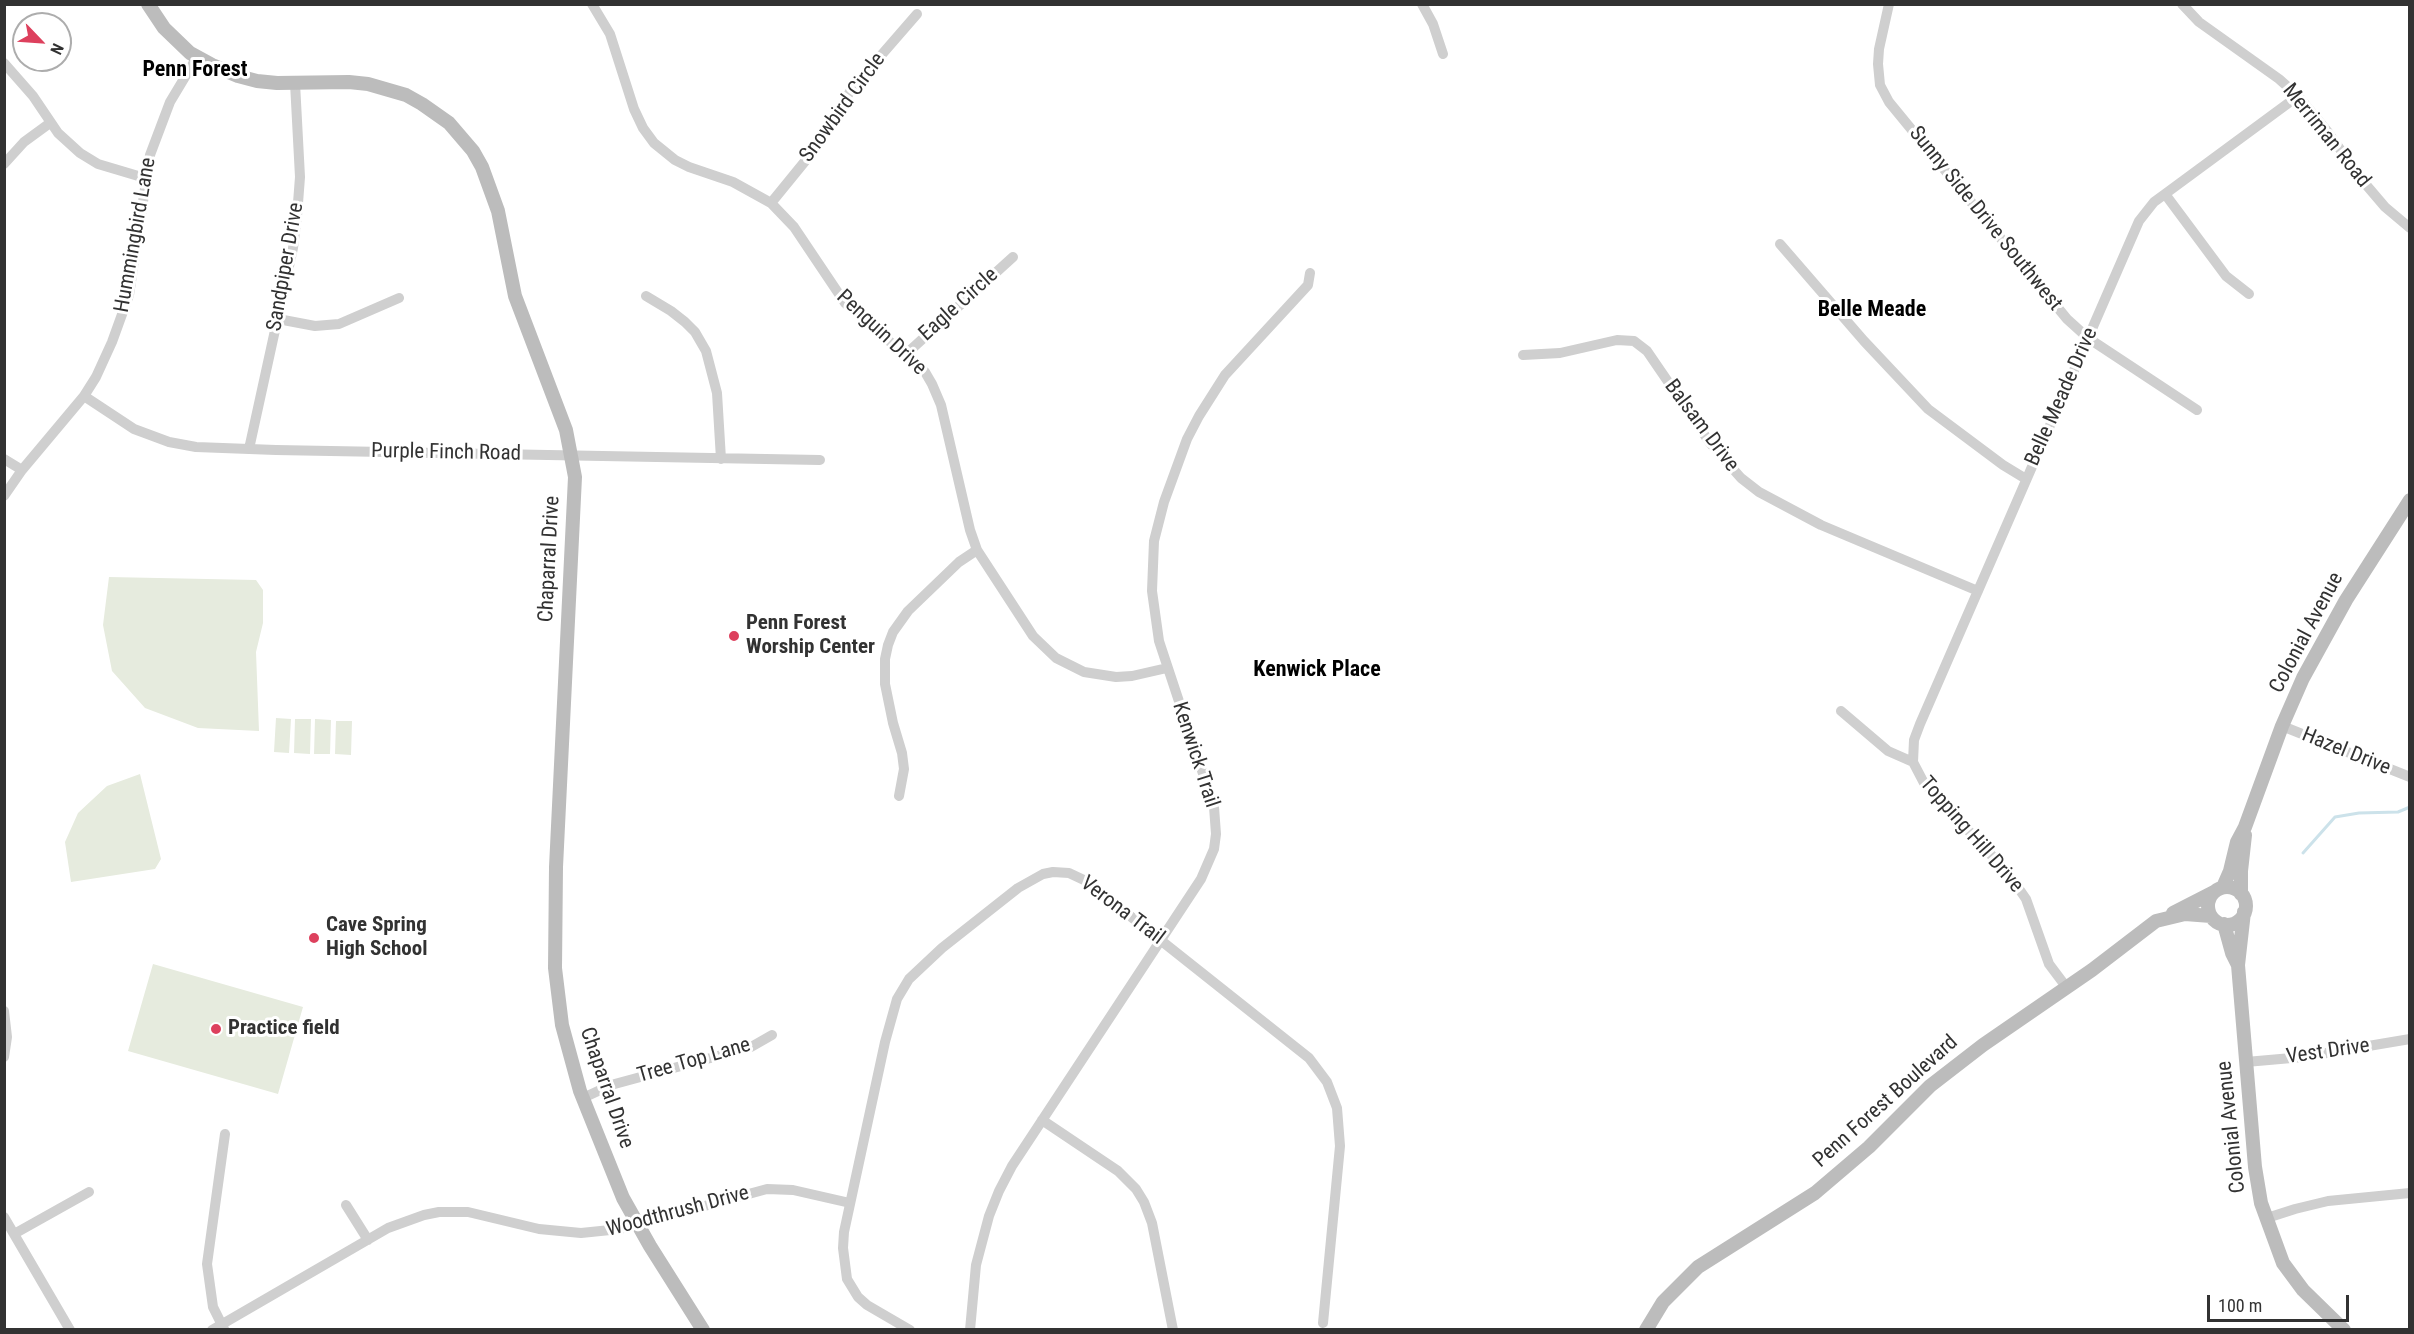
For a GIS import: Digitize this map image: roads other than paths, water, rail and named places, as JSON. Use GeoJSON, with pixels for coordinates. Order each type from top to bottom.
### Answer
{"type":"FeatureCollection","features":[{"type":"Feature","properties":{"kind":"street","name":"Chaparral Drive"},"geometry":{"type":"LineString","coordinates":[[148,4],[164,28],[197,57],[238,76],[257,81],[368,84],[406,95],[438,114],[462,136],[473,151],[490,186],[498,211],[515,296],[566,430],[572,456],[574,494],[556,867],[555,968],[562,1025],[583,1098],[623,1198],[703,1329]]}},
{"type":"Feature","properties":{"kind":"street","name":"Penguin Drive"},"geometry":{"type":"LineString","coordinates":[[592,4],[610,34],[634,109],[643,128],[654,143],[675,160],[733,182],[771,203],[794,226],[844,303],[925,372],[938,397],[969,530],[977,550],[1033,636],[1056,658],[1077,669],[1100,675],[1132,676],[1167,668]]}},
{"type":"Feature","properties":{"kind":"street"},"geometry":{"type":"LineString","coordinates":[[1422,4],[1433,24],[1443,54]]}},
{"type":"Feature","properties":{"kind":"street","name":"Sunny Side Drive Southwest"},"geometry":{"type":"LineString","coordinates":[[1890,4],[1879,49],[1878,64],[1880,85],[1889,102],[2067,319],[2088,338],[2198,410]]}},
{"type":"Feature","properties":{"kind":"street","name":"Merriman Road"},"geometry":{"type":"LineString","coordinates":[[2182,4],[2199,22],[2279,79],[2298,96],[2327,131],[2362,180],[2385,207],[2409,228]]}},
{"type":"Feature","properties":{"kind":"street","name":"Snowbird Circle"},"geometry":{"type":"LineString","coordinates":[[771,203],[815,149],[851,90],[917,14]]}},
{"type":"Feature","properties":{"kind":"street","name":"Hummingbird Lane"},"geometry":{"type":"LineString","coordinates":[[4,496],[22,470],[84,396],[96,377],[112,342],[129,295],[150,155],[162,121],[183,78],[197,57]]}},
{"type":"Feature","properties":{"kind":"street"},"geometry":{"type":"LineString","coordinates":[[4,63],[33,96],[58,133],[85,157],[98,164],[145,178]]}},
{"type":"Feature","properties":{"kind":"street","name":"Sandpiper Drive"},"geometry":{"type":"LineString","coordinates":[[249,449],[278,319],[297,216],[300,177],[295,83]]}},
{"type":"Feature","properties":{"kind":"street","name":"Belle Meade Drive"},"geometry":{"type":"LineString","coordinates":[[1913,762],[1914,740],[1920,724],[2139,221],[2154,202],[2298,96]]}},
{"type":"Feature","properties":{"kind":"street"},"geometry":{"type":"LineString","coordinates":[[4,164],[24,142],[50,123]]}},
{"type":"Feature","properties":{"kind":"street"},"geometry":{"type":"LineString","coordinates":[[2165,194],[2226,276],[2249,294]]}},
{"type":"Feature","properties":{"kind":"street"},"geometry":{"type":"LineString","coordinates":[[1780,244],[1856,333],[1928,409],[2003,465],[2026,479]]}},
{"type":"Feature","properties":{"kind":"street","name":"Eagle Circle"},"geometry":{"type":"LineString","coordinates":[[906,354],[1013,257]]}},
{"type":"Feature","properties":{"kind":"street","name":"Kenwick Trail"},"geometry":{"type":"LineString","coordinates":[[970,1329],[976,1265],[989,1216],[1012,1166],[1201,879],[1214,849],[1216,834],[1214,807],[1159,641],[1152,591],[1154,541],[1164,502],[1187,440],[1212,393],[1246,350],[1308,285],[1310,273]]}},
{"type":"Feature","properties":{"kind":"street"},"geometry":{"type":"LineString","coordinates":[[646,296],[686,322],[702,342],[717,393],[721,459]]}},
{"type":"Feature","properties":{"kind":"street"},"geometry":{"type":"LineString","coordinates":[[278,319],[315,326],[339,324],[399,298]]}},
{"type":"Feature","properties":{"kind":"street","name":"Balsam Drive"},"geometry":{"type":"LineString","coordinates":[[1523,355],[1560,353],[1617,339],[1634,341],[1647,351],[1710,443],[1741,478],[1759,492],[1821,525],[1978,591]]}},
{"type":"Feature","properties":{"kind":"street","name":"Purple Finch Road"},"geometry":{"type":"LineString","coordinates":[[84,396],[118,419],[151,437],[184,446],[820,460]]}},
{"type":"Feature","properties":{"kind":"street"},"geometry":{"type":"LineString","coordinates":[[4,459],[22,470]]}},
{"type":"Feature","properties":{"kind":"street","name":"Colonial Avenue"},"geometry":{"type":"LineString","coordinates":[[2211,916],[2208,906],[2219,890],[2245,827],[2282,726],[2323,641],[2409,500]]}},
{"type":"Feature","properties":{"kind":"street"},"geometry":{"type":"LineString","coordinates":[[899,796],[903,770],[902,753],[885,684],[885,659],[888,645],[893,632],[908,611],[959,562],[977,550]]}},
{"type":"Feature","properties":{"kind":"street","name":"Topping Hill Drive"},"geometry":{"type":"LineString","coordinates":[[1841,711],[1888,751],[1913,762],[1924,783],[2017,885],[2032,915],[2049,964],[2067,988]]}},
{"type":"Feature","properties":{"kind":"street","name":"Hazel Drive"},"geometry":{"type":"LineString","coordinates":[[2282,726],[2409,777]]}},
{"type":"Feature","properties":{"kind":"street","name":"Colonial Avenue"},"geometry":{"type":"LineString","coordinates":[[2245,827],[2241,894],[2245,903],[2238,965],[2255,1167],[2261,1203],[2283,1263],[2303,1290],[2344,1329]]}},
{"type":"Feature","properties":{"kind":"street","name":"Verona Trail"},"geometry":{"type":"LineString","coordinates":[[910,1329],[867,1305],[858,1297],[847,1279],[843,1248],[850,1203],[885,1042],[897,999],[909,979],[942,948],[1018,888],[1042,874],[1053,872],[1069,873],[1086,881],[1309,1058],[1327,1082],[1338,1108],[1340,1146],[1323,1323]]}},
{"type":"Feature","properties":{"kind":"street"},"geometry":{"type":"LineString","coordinates":[[2219,890],[2233,888],[2241,894]]}},
{"type":"Feature","properties":{"kind":"street","name":"Penn Forest Boulevard"},"geometry":{"type":"LineString","coordinates":[[2167,918],[2219,890]]}},
{"type":"Feature","properties":{"kind":"street"},"geometry":{"type":"LineString","coordinates":[[2211,916],[2224,924],[2236,922],[2244,912]]}},
{"type":"Feature","properties":{"kind":"street","name":"Penn Forest Boulevard"},"geometry":{"type":"LineString","coordinates":[[1646,1329],[1663,1302],[1698,1267],[1815,1193],[1869,1147],[1908,1107],[1953,1067],[2067,988],[2156,921],[2185,914],[2211,916]]}},
{"type":"Feature","properties":{"kind":"street","name":"Colonial Avenue"},"geometry":{"type":"LineString","coordinates":[[2224,924],[2232,953],[2238,965]]}},
{"type":"Feature","properties":{"kind":"street"},"geometry":{"type":"LineString","coordinates":[[4,1011],[7,1037],[4,1057]]}},
{"type":"Feature","properties":{"kind":"street","name":"Tree Top Lane"},"geometry":{"type":"LineString","coordinates":[[583,1098],[611,1085],[751,1047],[772,1035]]}},
{"type":"Feature","properties":{"kind":"street","name":"Vest Drive"},"geometry":{"type":"LineString","coordinates":[[2246,1062],[2303,1057],[2409,1039]]}},
{"type":"Feature","properties":{"kind":"street"},"geometry":{"type":"LineString","coordinates":[[1042,1120],[1118,1171],[1136,1189],[1152,1223],[1173,1329]]}},
{"type":"Feature","properties":{"kind":"street"},"geometry":{"type":"LineString","coordinates":[[219,1328],[213,1307],[207,1264],[225,1134]]}},
{"type":"Feature","properties":{"kind":"street","name":"Woodthrush Drive"},"geometry":{"type":"LineString","coordinates":[[219,1328],[368,1240],[406,1220],[439,1212],[478,1214],[562,1232],[596,1233],[638,1225],[767,1189],[793,1190],[850,1203]]}},
{"type":"Feature","properties":{"kind":"street"},"geometry":{"type":"LineString","coordinates":[[14,1234],[89,1192]]}},
{"type":"Feature","properties":{"kind":"street"},"geometry":{"type":"LineString","coordinates":[[2267,1218],[2319,1203],[2409,1193]]}},
{"type":"Feature","properties":{"kind":"street"},"geometry":{"type":"LineString","coordinates":[[346,1205],[368,1240]]}},
{"type":"Feature","properties":{"kind":"street"},"geometry":{"type":"LineString","coordinates":[[4,1217],[70,1329]]}},
{"type":"Feature","properties":{"kind":"waterway"},"geometry":{"type":"LineString","coordinates":[[2303,853],[2335,817],[2359,813],[2398,812],[2410,807]]}},
{"type":"Feature","properties":{"kind":"place","name":"Penn Forest Worship Center"},"geometry":{"type":"Point","coordinates":[734,636]}},
{"type":"Feature","properties":{"kind":"place","name":"Cave Spring High School"},"geometry":{"type":"Point","coordinates":[314,938]}},
{"type":"Feature","properties":{"kind":"place","name":"Practice field"},"geometry":{"type":"Point","coordinates":[216,1029]}},
{"type":"Feature","properties":{"kind":"district","name":"Penn Forest"},"geometry":{"type":"Point","coordinates":[195,70]}},
{"type":"Feature","properties":{"kind":"district","name":"Belle Meade"},"geometry":{"type":"Point","coordinates":[1872,310]}},
{"type":"Feature","properties":{"kind":"district","name":"Kenwick Place"},"geometry":{"type":"Point","coordinates":[1317,670]}}]}
